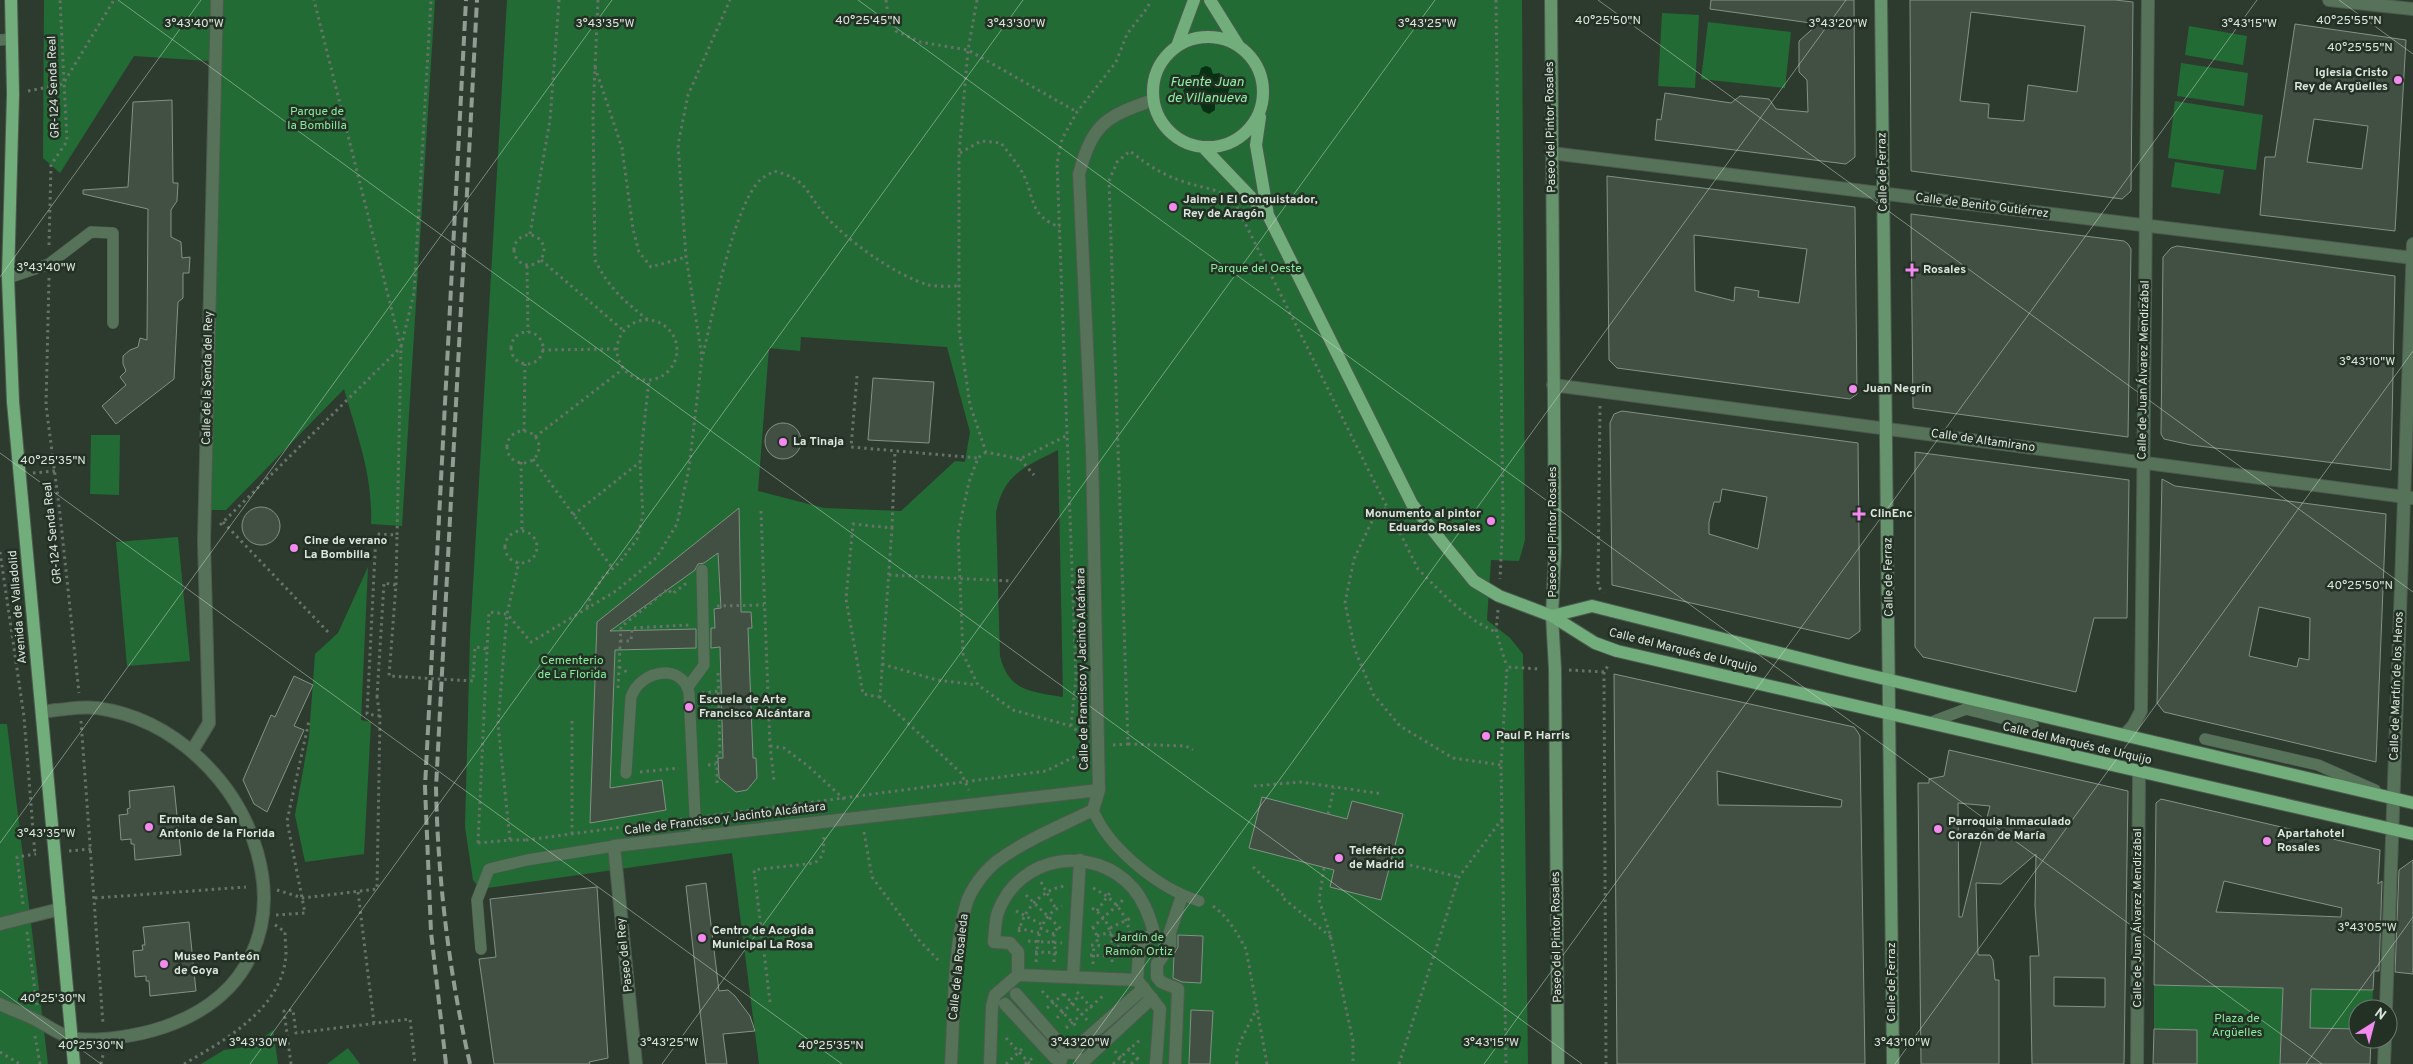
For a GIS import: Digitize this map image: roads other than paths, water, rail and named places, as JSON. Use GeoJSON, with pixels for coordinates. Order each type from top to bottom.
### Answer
{"type":"FeatureCollection","features":[{"type":"Feature","properties":{"kind":"main road","name":"Avenida de Valladolid"},"geometry":{"type":"LineString","coordinates":[[11,0],[6,40],[13,94],[8,278],[15,421],[74,1064]]}},
{"type":"Feature","properties":{"kind":"main road"},"geometry":{"type":"LineString","coordinates":[[1177,46],[1194,0]]}},
{"type":"Feature","properties":{"kind":"main road"},"geometry":{"type":"LineString","coordinates":[[1210,0],[1238,45],[1252,58],[1260,74],[1264,91],[1256,145],[1268,216]]}},
{"type":"Feature","properties":{"kind":"main road","name":"Paseo del Pintor Rosales"},"geometry":{"type":"LineString","coordinates":[[1550,0],[1555,550],[1552,616],[1555,669],[1558,1064]]}},
{"type":"Feature","properties":{"kind":"main road","name":"Calle de Ferraz"},"geometry":{"type":"LineString","coordinates":[[1882,0],[1893,1064]]}},
{"type":"Feature","properties":{"kind":"main road"},"geometry":{"type":"LineString","coordinates":[[1238,45],[1224,39],[1208,37],[1192,39],[1177,46],[1166,56],[1157,70],[1153,85],[1153,100],[1159,118],[1170,132],[1186,142],[1203,147],[1222,146],[1239,138],[1252,126],[1261,109]]}},
{"type":"Feature","properties":{"kind":"main road"},"geometry":{"type":"LineString","coordinates":[[1203,147],[1268,216],[1412,504],[1474,581],[1499,596],[1552,616]]}},
{"type":"Feature","properties":{"kind":"main road","name":"Calle del Marqués de Urquijo"},"geometry":{"type":"LineString","coordinates":[[1552,616],[1592,606],[2125,736],[2413,803]]}},
{"type":"Feature","properties":{"kind":"main road","name":"Calle del Marqués de Urquijo"},"geometry":{"type":"LineString","coordinates":[[1552,616],[1594,643],[1617,651],[2139,773],[2413,834]]}},
{"type":"Feature","properties":{"kind":"street","name":"Calle de la Senda del Rey"},"geometry":{"type":"LineString","coordinates":[[192,751],[209,723],[204,541],[217,0]]}},
{"type":"Feature","properties":{"kind":"street","name":"Calle de Juan Álvarez Mendizábal"},"geometry":{"type":"LineString","coordinates":[[2125,736],[2141,711],[2148,0]]}},
{"type":"Feature","properties":{"kind":"street"},"geometry":{"type":"LineString","coordinates":[[2329,0],[2413,9]]}},
{"type":"Feature","properties":{"kind":"street","name":"Calle de Francisco y Jacinto Alcántara"},"geometry":{"type":"LineString","coordinates":[[614,846],[1099,790],[1092,451],[1079,174],[1087,146],[1098,128],[1111,116],[1153,100]]}},
{"type":"Feature","properties":{"kind":"street","name":"Calle de Benito Gutiérrez"},"geometry":{"type":"LineString","coordinates":[[1551,153],[2413,258]]}},
{"type":"Feature","properties":{"kind":"street","name":"Calle de Martín de los Heros"},"geometry":{"type":"LineString","coordinates":[[2386,999],[2393,798],[2408,497],[2413,244]]}},
{"type":"Feature","properties":{"kind":"street","name":"Calle de Altamirano"},"geometry":{"type":"LineString","coordinates":[[1553,385],[2408,497]]}},
{"type":"Feature","properties":{"kind":"street"},"geometry":{"type":"LineString","coordinates":[[0,1004],[71,1038],[105,1043],[142,1034],[194,1014],[223,994],[241,971],[255,944],[263,915],[264,886],[259,855],[243,816],[224,785],[192,751],[154,724],[115,711],[80,708],[42,712]]}},
{"type":"Feature","properties":{"kind":"street","name":"Calle de Juan Álvarez Mendizábal"},"geometry":{"type":"LineString","coordinates":[[2137,1064],[2139,773]]}},
{"type":"Feature","properties":{"kind":"street"},"geometry":{"type":"LineString","coordinates":[[1093,810],[1099,790]]}},
{"type":"Feature","properties":{"kind":"street","name":"Calle de la Rosaleda"},"geometry":{"type":"LineString","coordinates":[[951,1064],[957,972],[966,904],[980,881],[996,863],[1019,847],[1093,810]]}},
{"type":"Feature","properties":{"kind":"street","name":"Paseo del Rey"},"geometry":{"type":"LineString","coordinates":[[614,846],[636,1064]]}},
{"type":"Feature","properties":{"kind":"street"},"geometry":{"type":"LineString","coordinates":[[1073,982],[1080,860]]}},
{"type":"Feature","properties":{"kind":"street"},"geometry":{"type":"LineString","coordinates":[[1018,975],[1018,952],[1010,943],[994,942],[998,913],[1002,903],[1015,885],[1034,871],[1055,862],[1080,860],[1100,865],[1121,877],[1134,889],[1148,911],[1154,933],[1140,944],[1140,984],[1160,1008],[1156,1064]]}},
{"type":"Feature","properties":{"kind":"street"},"geometry":{"type":"LineString","coordinates":[[1175,1064],[1178,990],[1161,982],[1155,970],[1170,946],[1170,932],[1182,896]]}},
{"type":"Feature","properties":{"kind":"street"},"geometry":{"type":"LineString","coordinates":[[0,924],[60,909]]}},
{"type":"Feature","properties":{"kind":"street"},"geometry":{"type":"LineString","coordinates":[[990,1062],[995,995],[1018,975],[1073,982],[1140,984]]}},
{"type":"Feature","properties":{"kind":"street"},"geometry":{"type":"LineString","coordinates":[[1071,1059],[1087,1038],[1105,1022],[1140,984]]}},
{"type":"Feature","properties":{"kind":"street"},"geometry":{"type":"LineString","coordinates":[[1016,994],[1056,1037],[1071,1059]]}},
{"type":"Feature","properties":{"kind":"street"},"geometry":{"type":"LineString","coordinates":[[1005,1004],[1055,1058],[1086,1059],[1152,998]]}},
{"type":"Feature","properties":{"kind":"street"},"geometry":{"type":"LineString","coordinates":[[2384,1064],[2385,1049]]}},
{"type":"Feature","properties":{"kind":"lane"},"geometry":{"type":"LineString","coordinates":[[8,278],[49,264],[91,232],[113,233],[113,323]]}},
{"type":"Feature","properties":{"kind":"lane"},"geometry":{"type":"LineString","coordinates":[[688,687],[704,665],[702,570]]}},
{"type":"Feature","properties":{"kind":"lane"},"geometry":{"type":"LineString","coordinates":[[626,773],[631,697],[635,688],[641,680],[660,674],[672,674],[682,679],[688,687],[696,836]]}},
{"type":"Feature","properties":{"kind":"lane"},"geometry":{"type":"LineString","coordinates":[[1929,723],[1966,710],[2033,726]]}},
{"type":"Feature","properties":{"kind":"lane"},"geometry":{"type":"LineString","coordinates":[[2205,739],[2318,765],[2393,798]]}},
{"type":"Feature","properties":{"kind":"lane"},"geometry":{"type":"LineString","coordinates":[[1093,810],[1102,828],[1145,872],[1163,886],[1182,896],[1199,901]]}},
{"type":"Feature","properties":{"kind":"lane"},"geometry":{"type":"LineString","coordinates":[[481,949],[477,900],[489,868],[614,846]]}},
{"type":"Feature","properties":{"kind":"water","name":"Fuente Juan de Villanueva"},"geometry":{"type":"Polygon","coordinates":[[[1206,66],[1211,68],[1213,74],[1220,73],[1221,81],[1229,83],[1230,87],[1228,93],[1222,95],[1223,103],[1215,104],[1215,110],[1209,114],[1203,111],[1200,104],[1194,105],[1193,98],[1189,98],[1183,91],[1187,85],[1192,84],[1191,75],[1199,75],[1201,68],[1206,66]]]}},
{"type":"Feature","properties":{"kind":"railway"},"geometry":{"type":"LineString","coordinates":[[446,1064],[431,932],[425,787],[466,0]]}},
{"type":"Feature","properties":{"kind":"railway"},"geometry":{"type":"LineString","coordinates":[[470,1064],[456,996],[446,927],[439,858],[436,788],[477,0]]}},
{"type":"Feature","properties":{"kind":"place","name":"Iglesia Cristo Rey de Argüelles"},"geometry":{"type":"Point","coordinates":[2398,80]}},
{"type":"Feature","properties":{"kind":"place","name":"Jaime I El Conquistador, Rey de Aragón"},"geometry":{"type":"Point","coordinates":[1173,207]}},
{"type":"Feature","properties":{"kind":"place","name":"Rosales"},"geometry":{"type":"Point","coordinates":[1912,270]}},
{"type":"Feature","properties":{"kind":"place","name":"Juan Negrín"},"geometry":{"type":"Point","coordinates":[1853,389]}},
{"type":"Feature","properties":{"kind":"place","name":"La Tinaja"},"geometry":{"type":"Point","coordinates":[783,442]}},
{"type":"Feature","properties":{"kind":"place","name":"ClinEnc"},"geometry":{"type":"Point","coordinates":[1859,514]}},
{"type":"Feature","properties":{"kind":"place","name":"Monumento al pintor Eduardo Rosales"},"geometry":{"type":"Point","coordinates":[1491,521]}},
{"type":"Feature","properties":{"kind":"place","name":"Cine de verano La Bombilla"},"geometry":{"type":"Point","coordinates":[294,548]}},
{"type":"Feature","properties":{"kind":"place","name":"Escuela de Arte Francisco Alcántara"},"geometry":{"type":"Point","coordinates":[689,707]}},
{"type":"Feature","properties":{"kind":"place","name":"Paul P. Harris"},"geometry":{"type":"Point","coordinates":[1486,736]}},
{"type":"Feature","properties":{"kind":"place","name":"Ermita de San Antonio de la Florida"},"geometry":{"type":"Point","coordinates":[149,827]}},
{"type":"Feature","properties":{"kind":"place","name":"Parroquia Inmaculado Corazón de María"},"geometry":{"type":"Point","coordinates":[1938,829]}},
{"type":"Feature","properties":{"kind":"place","name":"Apartahotel Rosales"},"geometry":{"type":"Point","coordinates":[2267,841]}},
{"type":"Feature","properties":{"kind":"place","name":"Teleférico de Madrid"},"geometry":{"type":"Point","coordinates":[1339,858]}},
{"type":"Feature","properties":{"kind":"place","name":"Centro de Acogida Municipal La Rosa"},"geometry":{"type":"Point","coordinates":[702,938]}},
{"type":"Feature","properties":{"kind":"place","name":"Museo Panteón de Goya"},"geometry":{"type":"Point","coordinates":[164,964]}},
{"type":"Feature","properties":{"kind":"park label","name":"Parque de la Bombilla"},"geometry":{"type":"Point","coordinates":[317,119]}},
{"type":"Feature","properties":{"kind":"park label","name":"Parque del Oeste"},"geometry":{"type":"Point","coordinates":[1256,269]}},
{"type":"Feature","properties":{"kind":"park label","name":"Cementerio de La Florida"},"geometry":{"type":"Point","coordinates":[572,668]}},
{"type":"Feature","properties":{"kind":"park label","name":"Jardín de Ramón Ortiz"},"geometry":{"type":"Point","coordinates":[1139,945]}},
{"type":"Feature","properties":{"kind":"park label","name":"Plaza de Argüelles"},"geometry":{"type":"Point","coordinates":[2237,1026]}}]}
